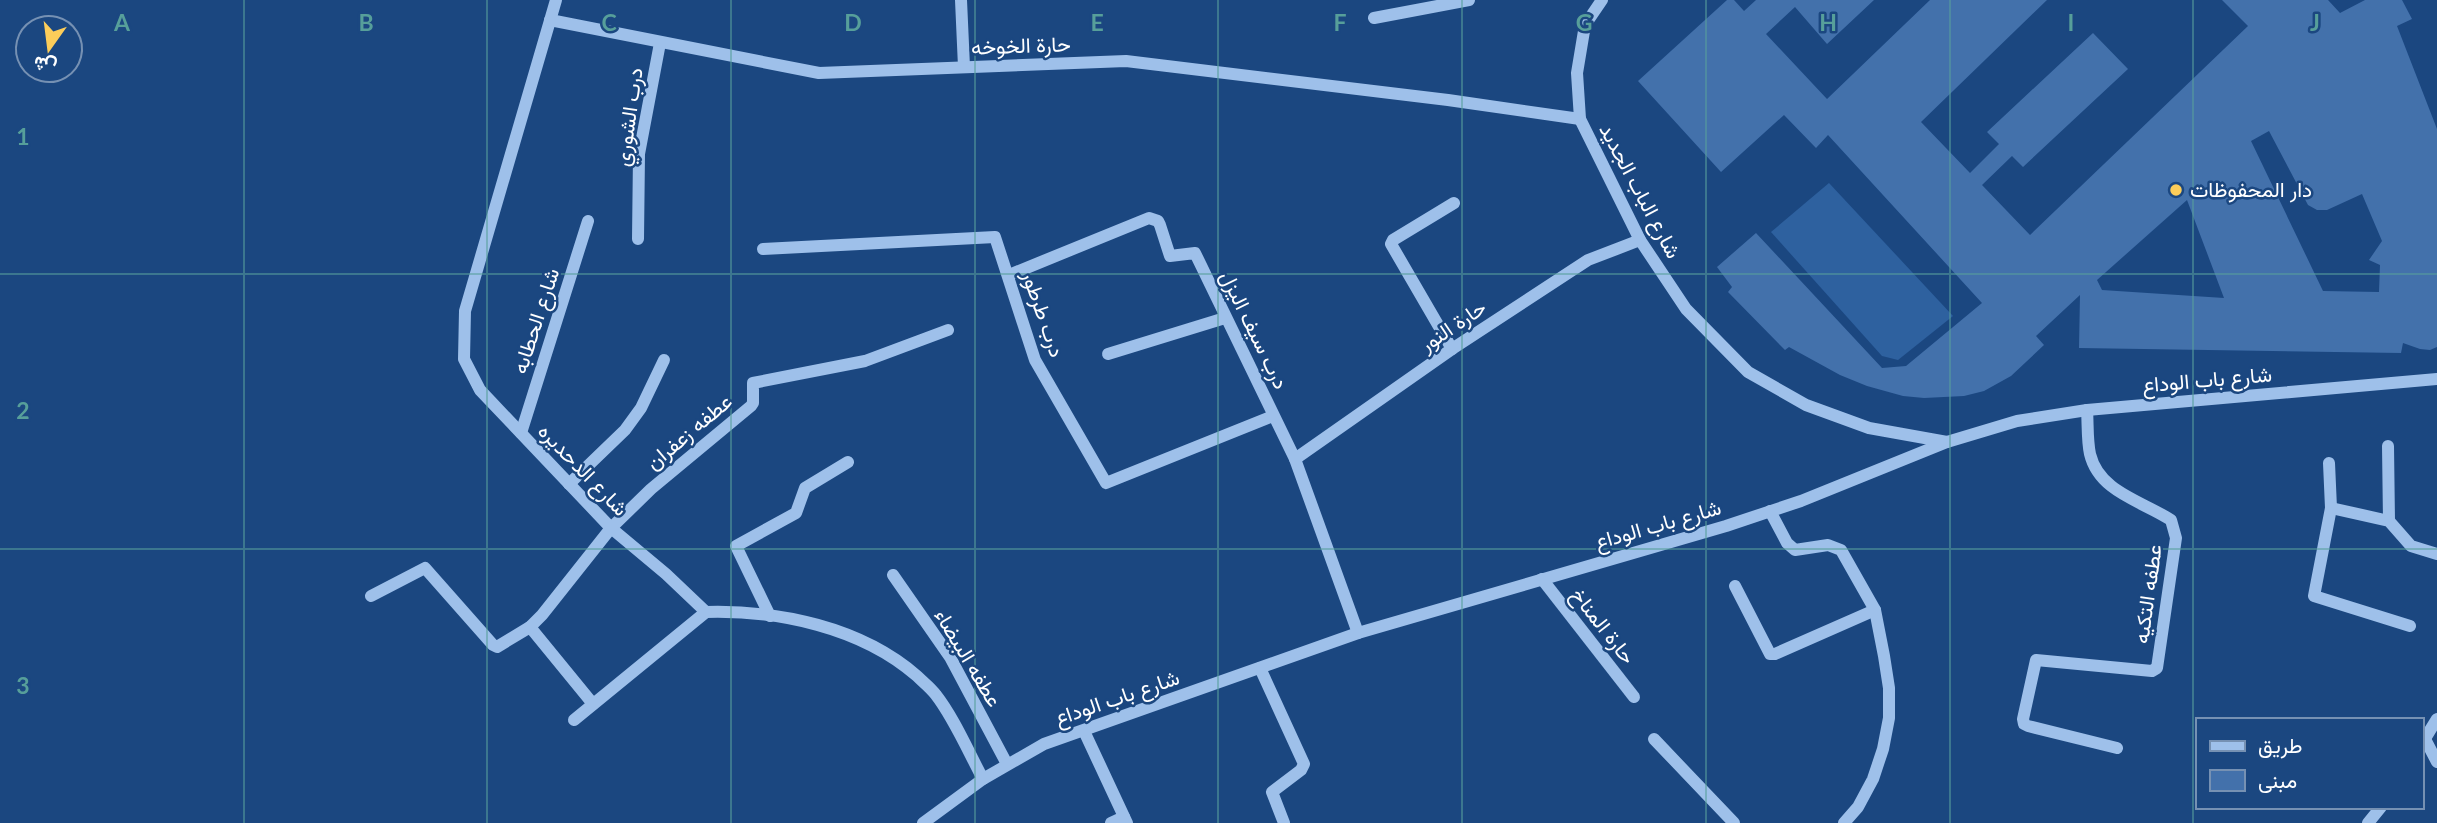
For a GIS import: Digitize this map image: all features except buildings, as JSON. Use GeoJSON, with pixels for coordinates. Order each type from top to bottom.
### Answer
{"type":"FeatureCollection","features":[{"type":"Feature","properties":{"kind":"street","name":"شارع الدحديره"},"geometry":{"type":"LineString","coordinates":[[556,0],[465,311],[464,359],[480,390],[611,528],[706,612]]}},
{"type":"Feature","properties":{"kind":"street"},"geometry":{"type":"LineString","coordinates":[[961,0],[964,67]]}},
{"type":"Feature","properties":{"kind":"street"},"geometry":{"type":"LineString","coordinates":[[1374,18],[1469,0]]}},
{"type":"Feature","properties":{"kind":"street","name":"شارع الباب الجديد"},"geometry":{"type":"LineString","coordinates":[[1602,0],[1584,25],[1577,73],[1580,119],[1640,240],[1685,309],[1748,372],[1806,405],[1869,428],[1948,442]]}},
{"type":"Feature","properties":{"kind":"street","name":"حارة الخوخه"},"geometry":{"type":"LineString","coordinates":[[550,20],[819,73],[1126,61],[1448,100],[1580,119]]}},
{"type":"Feature","properties":{"kind":"street","name":"درب الشوري"},"geometry":{"type":"LineString","coordinates":[[638,239],[639,154],[660,43]]}},
{"type":"Feature","properties":{"kind":"street"},"geometry":{"type":"LineString","coordinates":[[1452,349],[1391,244],[1454,203]]}},
{"type":"Feature","properties":{"kind":"street","name":"درب سيف اليزل"},"geometry":{"type":"LineString","coordinates":[[1009,275],[1149,218],[1160,225],[1170,256],[1195,253],[1295,458],[1358,633]]}},
{"type":"Feature","properties":{"kind":"street","name":"شارع الحطابه"},"geometry":{"type":"LineString","coordinates":[[521,433],[588,221]]}},
{"type":"Feature","properties":{"kind":"street","name":"درب طرطور"},"geometry":{"type":"LineString","coordinates":[[763,249],[989,235],[995,237],[1035,360],[1106,483],[1273,416]]}},
{"type":"Feature","properties":{"kind":"street","name":"حارة النور"},"geometry":{"type":"LineString","coordinates":[[1295,458],[1452,349],[1588,260],[1640,240]]}},
{"type":"Feature","properties":{"kind":"street"},"geometry":{"type":"LineString","coordinates":[[1108,354],[1225,318]]}},
{"type":"Feature","properties":{"kind":"street","name":"عطفه زعفران"},"geometry":{"type":"LineString","coordinates":[[371,596],[425,568],[495,647],[530,627],[561,594],[611,528],[651,489],[751,406],[753,383],[865,361],[948,330]]}},
{"type":"Feature","properties":{"kind":"street"},"geometry":{"type":"LineString","coordinates":[[569,484],[625,430],[641,408],[664,360]]}},
{"type":"Feature","properties":{"kind":"street","name":"شارع باب الوداع"},"geometry":{"type":"LineString","coordinates":[[923,823],[983,779],[1044,744],[1358,633],[1770,511],[1948,442],[2017,421],[2087,410],[2437,379]]}},
{"type":"Feature","properties":{"kind":"street","name":"عطفه التكيه"},"geometry":{"type":"LineString","coordinates":[[2087,410],[2090,453],[2097,473],[2107,485],[2171,520],[2176,538],[2157,668],[2152,671],[2036,660],[2023,719],[2028,726],[2117,748]]}},
{"type":"Feature","properties":{"kind":"street"},"geometry":{"type":"LineString","coordinates":[[2388,446],[2389,521]]}},
{"type":"Feature","properties":{"kind":"street"},"geometry":{"type":"LineString","coordinates":[[770,616],[736,545],[796,513],[805,488],[848,461]]}},
{"type":"Feature","properties":{"kind":"street"},"geometry":{"type":"LineString","coordinates":[[2329,463],[2331,508],[2314,596],[2410,626]]}},
{"type":"Feature","properties":{"kind":"street"},"geometry":{"type":"LineString","coordinates":[[2331,508],[2389,521],[2411,546],[2437,554]]}},
{"type":"Feature","properties":{"kind":"street"},"geometry":{"type":"LineString","coordinates":[[1770,511],[1787,543],[1795,550],[1828,545],[1841,550],[1875,610],[1889,688],[1889,719],[1873,779],[1858,807],[1844,823]]}},
{"type":"Feature","properties":{"kind":"street","name":"عطفه البيضاء"},"geometry":{"type":"LineString","coordinates":[[893,575],[950,657],[1007,764]]}},
{"type":"Feature","properties":{"kind":"street","name":"حارة المناخ"},"geometry":{"type":"LineString","coordinates":[[1542,579],[1634,697]]}},
{"type":"Feature","properties":{"kind":"street"},"geometry":{"type":"LineString","coordinates":[[1735,586],[1770,654],[1875,610]]}},
{"type":"Feature","properties":{"kind":"street"},"geometry":{"type":"LineString","coordinates":[[574,720],[706,612],[734,611],[770,616],[842,633],[877,648],[908,669],[936,694],[983,779]]}},
{"type":"Feature","properties":{"kind":"street"},"geometry":{"type":"LineString","coordinates":[[530,627],[593,704]]}},
{"type":"Feature","properties":{"kind":"street"},"geometry":{"type":"LineString","coordinates":[[1260,668],[1304,764],[1301,770],[1272,792],[1284,823]]}},
{"type":"Feature","properties":{"kind":"street"},"geometry":{"type":"LineString","coordinates":[[2437,719],[2423,742],[2437,762]]}},
{"type":"Feature","properties":{"kind":"street"},"geometry":{"type":"LineString","coordinates":[[1084,730],[1125,820],[1111,823]]}},
{"type":"Feature","properties":{"kind":"street"},"geometry":{"type":"LineString","coordinates":[[1654,739],[1734,823]]}},
{"type":"Feature","properties":{"kind":"street"},"geometry":{"type":"LineString","coordinates":[[2368,823],[2379,809]]}},
{"type":"Feature","properties":{"kind":"shaded area"},"geometry":{"type":"Polygon","coordinates":[[[1829,183],[1953,316],[1898,360],[1882,356],[1771,232],[1829,183]]]}},
{"type":"Feature","properties":{"kind":"place","name":"دار المحفوظات"},"geometry":{"type":"Point","coordinates":[2176,190]}}]}
